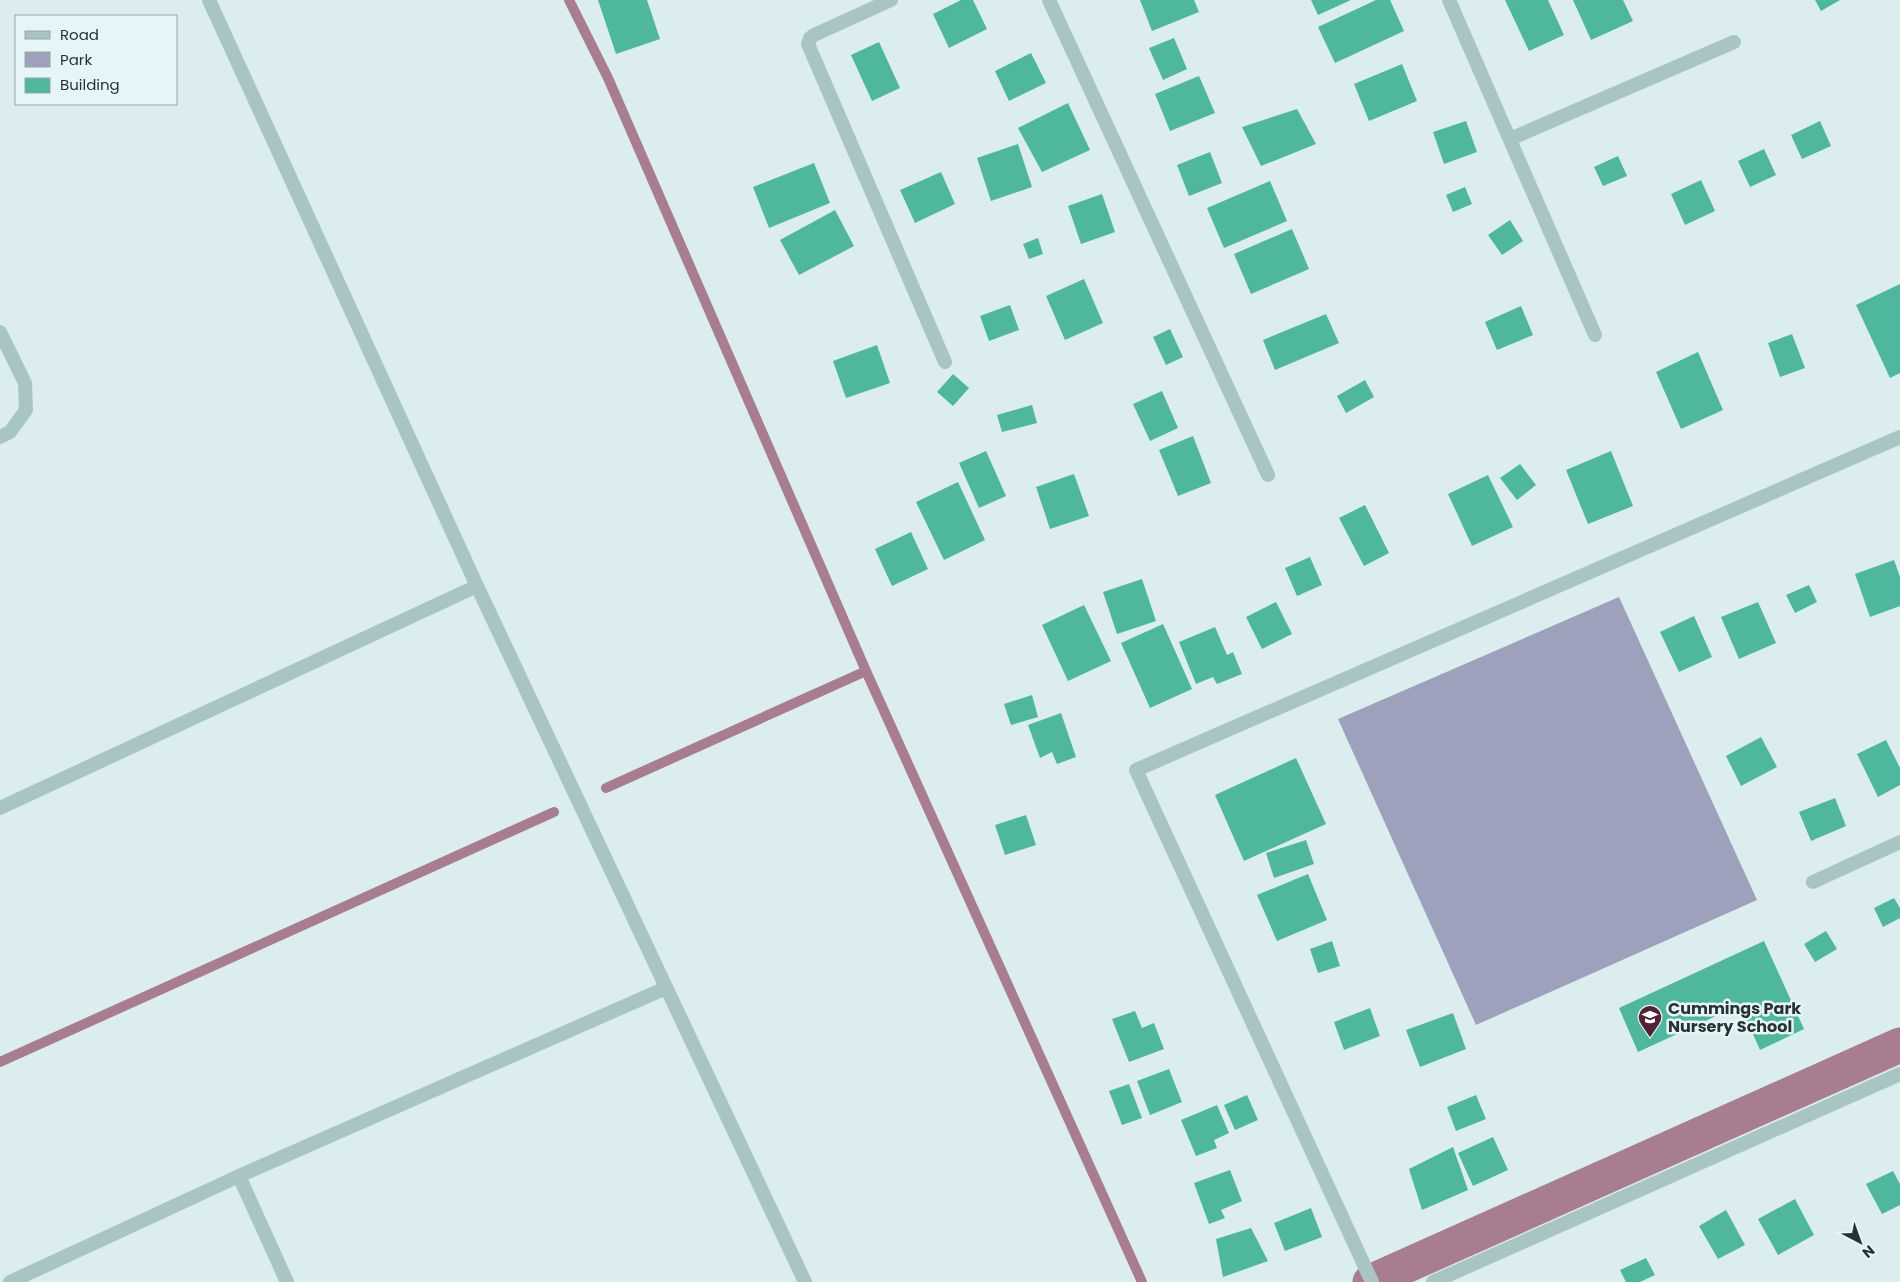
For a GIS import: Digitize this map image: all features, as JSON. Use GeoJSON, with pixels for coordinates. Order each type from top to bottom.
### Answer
{"type":"FeatureCollection","features":[{"type":"Feature","properties":{"kind":"street"},"geometry":{"type":"LineString","coordinates":[[209,0],[477,586],[804,1282]]}},
{"type":"Feature","properties":{"kind":"street"},"geometry":{"type":"LineString","coordinates":[[891,0],[814,35],[810,38],[808,44],[945,362]]}},
{"type":"Feature","properties":{"kind":"street"},"geometry":{"type":"LineString","coordinates":[[1049,0],[1268,474]]}},
{"type":"Feature","properties":{"kind":"street"},"geometry":{"type":"LineString","coordinates":[[1449,0],[1595,335]]}},
{"type":"Feature","properties":{"kind":"street"},"geometry":{"type":"LineString","coordinates":[[1510,139],[1734,42]]}},
{"type":"Feature","properties":{"kind":"street"},"geometry":{"type":"LineString","coordinates":[[0,332],[25,383],[26,410],[10,432],[0,437]]}},
{"type":"Feature","properties":{"kind":"street"},"geometry":{"type":"LineString","coordinates":[[1372,1282],[1136,770],[1900,437]]}},
{"type":"Feature","properties":{"kind":"street"},"geometry":{"type":"LineString","coordinates":[[0,808],[477,586]]}},
{"type":"Feature","properties":{"kind":"street"},"geometry":{"type":"LineString","coordinates":[[1813,882],[1900,842]]}},
{"type":"Feature","properties":{"kind":"street"},"geometry":{"type":"LineString","coordinates":[[10,1282],[239,1176],[666,988]]}},
{"type":"Feature","properties":{"kind":"street"},"geometry":{"type":"LineString","coordinates":[[1433,1282],[1900,1074]]}},
{"type":"Feature","properties":{"kind":"street"},"geometry":{"type":"LineString","coordinates":[[239,1176],[287,1282]]}},
{"type":"Feature","properties":{"kind":"green space"},"geometry":{"type":"Polygon","coordinates":[[[1619,597],[1757,900],[1476,1025],[1338,719],[1619,597]]]}},
{"type":"Feature","properties":{"kind":"building"},"geometry":{"type":"Polygon","coordinates":[[[598,0],[647,0],[660,39],[616,54],[598,0]]]}},
{"type":"Feature","properties":{"kind":"building"},"geometry":{"type":"Polygon","coordinates":[[[961,0],[973,0],[987,29],[949,48],[933,14],[961,0]]]}},
{"type":"Feature","properties":{"kind":"building"},"geometry":{"type":"Polygon","coordinates":[[[1140,0],[1194,0],[1199,12],[1152,31],[1140,0]]]}},
{"type":"Feature","properties":{"kind":"building"},"geometry":{"type":"Polygon","coordinates":[[[1311,0],[1351,0],[1318,15],[1311,0]]]}},
{"type":"Feature","properties":{"kind":"building"},"geometry":{"type":"Polygon","coordinates":[[[1376,0],[1390,0],[1404,31],[1335,63],[1318,27],[1376,0]]]}},
{"type":"Feature","properties":{"kind":"building"},"geometry":{"type":"Polygon","coordinates":[[[1505,0],[1548,0],[1564,35],[1529,51],[1505,0]]]}},
{"type":"Feature","properties":{"kind":"building"},"geometry":{"type":"Polygon","coordinates":[[[1573,0],[1623,0],[1633,21],[1591,40],[1573,0]]]}},
{"type":"Feature","properties":{"kind":"building"},"geometry":{"type":"Polygon","coordinates":[[[1815,0],[1840,0],[1821,11],[1815,0]]]}},
{"type":"Feature","properties":{"kind":"building"},"geometry":{"type":"Polygon","coordinates":[[[1174,38],[1187,69],[1163,80],[1149,48],[1174,38]]]}},
{"type":"Feature","properties":{"kind":"building"},"geometry":{"type":"Polygon","coordinates":[[[879,42],[900,88],[872,101],[851,55],[879,42]]]}},
{"type":"Feature","properties":{"kind":"building"},"geometry":{"type":"Polygon","coordinates":[[[1031,53],[1046,83],[1009,101],[995,71],[1031,53]]]}},
{"type":"Feature","properties":{"kind":"building"},"geometry":{"type":"Polygon","coordinates":[[[1402,64],[1417,101],[1369,121],[1354,84],[1402,64]]]}},
{"type":"Feature","properties":{"kind":"building"},"geometry":{"type":"Polygon","coordinates":[[[1199,76],[1215,113],[1170,131],[1155,94],[1199,76]]]}},
{"type":"Feature","properties":{"kind":"building"},"geometry":{"type":"Polygon","coordinates":[[[1068,103],[1090,150],[1042,172],[1018,128],[1068,103]]]}},
{"type":"Feature","properties":{"kind":"building"},"geometry":{"type":"Polygon","coordinates":[[[1297,109],[1316,144],[1261,166],[1242,127],[1297,109]]]}},
{"type":"Feature","properties":{"kind":"building"},"geometry":{"type":"Polygon","coordinates":[[[1466,121],[1477,152],[1444,164],[1433,132],[1466,121]]]}},
{"type":"Feature","properties":{"kind":"building"},"geometry":{"type":"Polygon","coordinates":[[[1820,121],[1831,146],[1802,159],[1791,135],[1820,121]]]}},
{"type":"Feature","properties":{"kind":"building"},"geometry":{"type":"Polygon","coordinates":[[[1018,144],[1032,187],[991,201],[977,158],[1018,144]]]}},
{"type":"Feature","properties":{"kind":"building"},"geometry":{"type":"Polygon","coordinates":[[[1764,149],[1776,175],[1750,187],[1738,161],[1764,149]]]}},
{"type":"Feature","properties":{"kind":"building"},"geometry":{"type":"Polygon","coordinates":[[[1210,152],[1222,183],[1189,196],[1177,165],[1210,152]]]}},
{"type":"Feature","properties":{"kind":"building"},"geometry":{"type":"Polygon","coordinates":[[[1618,156],[1627,176],[1603,186],[1594,167],[1618,156]]]}},
{"type":"Feature","properties":{"kind":"building"},"geometry":{"type":"Polygon","coordinates":[[[814,163],[830,203],[769,228],[753,187],[814,163]]]}},
{"type":"Feature","properties":{"kind":"building"},"geometry":{"type":"Polygon","coordinates":[[[941,172],[955,204],[915,223],[900,190],[941,172]]]}},
{"type":"Feature","properties":{"kind":"building"},"geometry":{"type":"Polygon","coordinates":[[[1701,180],[1715,211],[1685,225],[1671,194],[1701,180]]]}},
{"type":"Feature","properties":{"kind":"building"},"geometry":{"type":"Polygon","coordinates":[[[1270,181],[1287,221],[1224,248],[1207,208],[1270,181]]]}},
{"type":"Feature","properties":{"kind":"building"},"geometry":{"type":"Polygon","coordinates":[[[1465,187],[1472,204],[1453,212],[1446,195],[1465,187]]]}},
{"type":"Feature","properties":{"kind":"building"},"geometry":{"type":"Polygon","coordinates":[[[1102,194],[1115,232],[1081,244],[1068,206],[1102,194]]]}},
{"type":"Feature","properties":{"kind":"building"},"geometry":{"type":"Polygon","coordinates":[[[835,210],[854,246],[799,275],[780,240],[835,210]]]}},
{"type":"Feature","properties":{"kind":"building"},"geometry":{"type":"Polygon","coordinates":[[[1510,220],[1523,241],[1502,255],[1488,235],[1510,220]]]}},
{"type":"Feature","properties":{"kind":"building"},"geometry":{"type":"Polygon","coordinates":[[[1292,229],[1309,269],[1251,294],[1234,254],[1292,229]]]}},
{"type":"Feature","properties":{"kind":"building"},"geometry":{"type":"Polygon","coordinates":[[[1038,238],[1043,254],[1029,259],[1023,244],[1038,238]]]}},
{"type":"Feature","properties":{"kind":"building"},"geometry":{"type":"Polygon","coordinates":[[[1084,279],[1103,323],[1065,340],[1046,296],[1084,279]]]}},
{"type":"Feature","properties":{"kind":"building"},"geometry":{"type":"Polygon","coordinates":[[[1900,284],[1900,373],[1890,378],[1856,305],[1900,284]]]}},
{"type":"Feature","properties":{"kind":"building"},"geometry":{"type":"Polygon","coordinates":[[[1010,305],[1019,330],[989,341],[980,316],[1010,305]]]}},
{"type":"Feature","properties":{"kind":"building"},"geometry":{"type":"Polygon","coordinates":[[[1521,306],[1533,335],[1497,350],[1485,322],[1521,306]]]}},
{"type":"Feature","properties":{"kind":"building"},"geometry":{"type":"Polygon","coordinates":[[[1326,314],[1339,343],[1275,370],[1263,340],[1326,314]]]}},
{"type":"Feature","properties":{"kind":"building"},"geometry":{"type":"Polygon","coordinates":[[[1170,329],[1183,357],[1166,365],[1153,337],[1170,329]]]}},
{"type":"Feature","properties":{"kind":"building"},"geometry":{"type":"Polygon","coordinates":[[[1792,334],[1805,368],[1780,377],[1768,343],[1792,334]]]}},
{"type":"Feature","properties":{"kind":"building"},"geometry":{"type":"Polygon","coordinates":[[[877,345],[890,383],[846,398],[833,361],[877,345]]]}},
{"type":"Feature","properties":{"kind":"building"},"geometry":{"type":"Polygon","coordinates":[[[1698,352],[1723,410],[1681,429],[1656,372],[1698,352]]]}},
{"type":"Feature","properties":{"kind":"building"},"geometry":{"type":"Polygon","coordinates":[[[953,374],[969,388],[953,406],[937,392],[953,374]]]}},
{"type":"Feature","properties":{"kind":"building"},"geometry":{"type":"Polygon","coordinates":[[[1365,380],[1374,397],[1346,413],[1337,396],[1365,380]]]}},
{"type":"Feature","properties":{"kind":"building"},"geometry":{"type":"Polygon","coordinates":[[[1162,391],[1178,428],[1150,441],[1133,404],[1162,391]]]}},
{"type":"Feature","properties":{"kind":"building"},"geometry":{"type":"Polygon","coordinates":[[[1032,405],[1037,423],[1002,432],[997,415],[1032,405]]]}},
{"type":"Feature","properties":{"kind":"building"},"geometry":{"type":"Polygon","coordinates":[[[1193,436],[1211,483],[1178,496],[1159,450],[1193,436]]]}},
{"type":"Feature","properties":{"kind":"building"},"geometry":{"type":"Polygon","coordinates":[[[986,451],[1006,496],[979,508],[959,463],[986,451]]]}},
{"type":"Feature","properties":{"kind":"building"},"geometry":{"type":"Polygon","coordinates":[[[1611,451],[1633,506],[1588,524],[1566,470],[1611,451]]]}},
{"type":"Feature","properties":{"kind":"building"},"geometry":{"type":"Polygon","coordinates":[[[1520,464],[1536,485],[1517,500],[1500,478],[1520,464]]]}},
{"type":"Feature","properties":{"kind":"building"},"geometry":{"type":"Polygon","coordinates":[[[1074,474],[1089,516],[1050,529],[1036,487],[1074,474]]]}},
{"type":"Feature","properties":{"kind":"building"},"geometry":{"type":"Polygon","coordinates":[[[1488,475],[1513,527],[1472,546],[1448,494],[1488,475]]]}},
{"type":"Feature","properties":{"kind":"building"},"geometry":{"type":"Polygon","coordinates":[[[958,482],[985,540],[944,560],[916,502],[958,482]]]}},
{"type":"Feature","properties":{"kind":"building"},"geometry":{"type":"Polygon","coordinates":[[[1365,505],[1389,553],[1364,566],[1339,518],[1365,505]]]}},
{"type":"Feature","properties":{"kind":"building"},"geometry":{"type":"Polygon","coordinates":[[[911,532],[928,569],[892,586],[875,549],[911,532]]]}},
{"type":"Feature","properties":{"kind":"building"},"geometry":{"type":"Polygon","coordinates":[[[1310,557],[1322,585],[1297,596],[1285,568],[1310,557]]]}},
{"type":"Feature","properties":{"kind":"building"},"geometry":{"type":"Polygon","coordinates":[[[1894,560],[1900,577],[1900,606],[1870,617],[1855,574],[1894,560]]]}},
{"type":"Feature","properties":{"kind":"building"},"geometry":{"type":"Polygon","coordinates":[[[1142,579],[1156,621],[1117,634],[1103,592],[1142,579]]]}},
{"type":"Feature","properties":{"kind":"building"},"geometry":{"type":"Polygon","coordinates":[[[1809,585],[1817,602],[1795,613],[1786,595],[1809,585]]]}},
{"type":"Feature","properties":{"kind":"building"},"geometry":{"type":"Polygon","coordinates":[[[1276,602],[1292,634],[1262,649],[1246,617],[1276,602]]]}},
{"type":"Feature","properties":{"kind":"building"},"geometry":{"type":"Polygon","coordinates":[[[1758,602],[1776,643],[1739,659],[1721,617],[1758,602]]]}},
{"type":"Feature","properties":{"kind":"building"},"geometry":{"type":"Polygon","coordinates":[[[1084,605],[1111,661],[1068,681],[1042,625],[1084,605]]]}},
{"type":"Feature","properties":{"kind":"building"},"geometry":{"type":"Polygon","coordinates":[[[1694,616],[1712,657],[1679,672],[1660,632],[1694,616]]]}},
{"type":"Feature","properties":{"kind":"building"},"geometry":{"type":"Polygon","coordinates":[[[1163,624],[1192,689],[1150,708],[1121,643],[1163,624]]]}},
{"type":"Feature","properties":{"kind":"building"},"geometry":{"type":"Polygon","coordinates":[[[1215,627],[1227,655],[1233,652],[1242,674],[1217,684],[1213,677],[1196,684],[1179,642],[1215,627]]]}},
{"type":"Feature","properties":{"kind":"building"},"geometry":{"type":"Polygon","coordinates":[[[1032,695],[1038,717],[1011,725],[1004,704],[1032,695]]]}},
{"type":"Feature","properties":{"kind":"building"},"geometry":{"type":"Polygon","coordinates":[[[1061,713],[1076,757],[1057,764],[1052,752],[1040,758],[1028,725],[1061,713]]]}},
{"type":"Feature","properties":{"kind":"building"},"geometry":{"type":"Polygon","coordinates":[[[1761,737],[1777,767],[1741,786],[1726,756],[1761,737]]]}},
{"type":"Feature","properties":{"kind":"building"},"geometry":{"type":"Polygon","coordinates":[[[1886,740],[1900,768],[1900,785],[1878,797],[1857,754],[1886,740]]]}},
{"type":"Feature","properties":{"kind":"building"},"geometry":{"type":"Polygon","coordinates":[[[1296,758],[1326,824],[1244,861],[1215,795],[1296,758]]]}},
{"type":"Feature","properties":{"kind":"building"},"geometry":{"type":"Polygon","coordinates":[[[1835,798],[1846,826],[1811,841],[1799,812],[1835,798]]]}},
{"type":"Feature","properties":{"kind":"building"},"geometry":{"type":"Polygon","coordinates":[[[1026,815],[1036,845],[1005,855],[995,825],[1026,815]]]}},
{"type":"Feature","properties":{"kind":"building"},"geometry":{"type":"Polygon","coordinates":[[[1306,840],[1314,864],[1274,878],[1266,853],[1306,840]]]}},
{"type":"Feature","properties":{"kind":"building"},"geometry":{"type":"Polygon","coordinates":[[[1308,874],[1327,920],[1277,941],[1257,895],[1308,874]]]}},
{"type":"Feature","properties":{"kind":"building"},"geometry":{"type":"Polygon","coordinates":[[[1894,898],[1900,908],[1900,918],[1883,927],[1874,908],[1894,898]]]}},
{"type":"Feature","properties":{"kind":"building"},"geometry":{"type":"Polygon","coordinates":[[[1826,931],[1837,949],[1815,962],[1804,944],[1826,931]]]}},
{"type":"Feature","properties":{"kind":"building"},"geometry":{"type":"Polygon","coordinates":[[[1332,941],[1340,966],[1318,973],[1310,949],[1332,941]]]}},
{"type":"Feature","properties":{"kind":"building"},"geometry":{"type":"Polygon","coordinates":[[[1764,941],[1804,1029],[1760,1050],[1740,1005],[1638,1052],[1619,1008],[1764,941]]]}},
{"type":"Feature","properties":{"kind":"building"},"geometry":{"type":"Polygon","coordinates":[[[1370,1008],[1380,1036],[1344,1050],[1334,1022],[1370,1008]]]}},
{"type":"Feature","properties":{"kind":"building"},"geometry":{"type":"Polygon","coordinates":[[[1135,1011],[1142,1028],[1154,1023],[1164,1049],[1129,1062],[1112,1019],[1135,1011]]]}},
{"type":"Feature","properties":{"kind":"building"},"geometry":{"type":"Polygon","coordinates":[[[1453,1013],[1466,1049],[1420,1067],[1406,1030],[1453,1013]]]}},
{"type":"Feature","properties":{"kind":"building"},"geometry":{"type":"Polygon","coordinates":[[[1169,1069],[1182,1102],[1150,1115],[1137,1081],[1169,1069]]]}},
{"type":"Feature","properties":{"kind":"building"},"geometry":{"type":"Polygon","coordinates":[[[1129,1084],[1142,1118],[1122,1125],[1109,1091],[1129,1084]]]}},
{"type":"Feature","properties":{"kind":"building"},"geometry":{"type":"Polygon","coordinates":[[[1247,1095],[1258,1120],[1235,1130],[1224,1105],[1247,1095]]]}},
{"type":"Feature","properties":{"kind":"building"},"geometry":{"type":"Polygon","coordinates":[[[1476,1095],[1486,1119],[1456,1131],[1447,1107],[1476,1095]]]}},
{"type":"Feature","properties":{"kind":"building"},"geometry":{"type":"Polygon","coordinates":[[[1217,1105],[1229,1133],[1214,1140],[1217,1148],[1196,1156],[1181,1120],[1217,1105]]]}},
{"type":"Feature","properties":{"kind":"building"},"geometry":{"type":"Polygon","coordinates":[[[1493,1137],[1508,1170],[1473,1186],[1458,1153],[1493,1137]]]}},
{"type":"Feature","properties":{"kind":"building"},"geometry":{"type":"Polygon","coordinates":[[[1453,1147],[1468,1190],[1422,1210],[1409,1169],[1453,1147]]]}},
{"type":"Feature","properties":{"kind":"building"},"geometry":{"type":"Polygon","coordinates":[[[1230,1170],[1242,1201],[1221,1210],[1225,1218],[1209,1224],[1194,1183],[1230,1170]]]}},
{"type":"Feature","properties":{"kind":"building"},"geometry":{"type":"Polygon","coordinates":[[[1893,1171],[1900,1184],[1900,1205],[1882,1214],[1866,1184],[1893,1171]]]}},
{"type":"Feature","properties":{"kind":"building"},"geometry":{"type":"Polygon","coordinates":[[[1795,1199],[1814,1235],[1778,1255],[1758,1219],[1795,1199]]]}},
{"type":"Feature","properties":{"kind":"building"},"geometry":{"type":"Polygon","coordinates":[[[1311,1208],[1322,1237],[1285,1251],[1274,1223],[1311,1208]]]}},
{"type":"Feature","properties":{"kind":"building"},"geometry":{"type":"Polygon","coordinates":[[[1726,1210],[1745,1245],[1718,1259],[1699,1226],[1726,1210]]]}},
{"type":"Feature","properties":{"kind":"building"},"geometry":{"type":"Polygon","coordinates":[[[1251,1228],[1268,1261],[1223,1277],[1216,1239],[1251,1228]]]}},
{"type":"Feature","properties":{"kind":"building"},"geometry":{"type":"Polygon","coordinates":[[[1646,1258],[1655,1275],[1640,1282],[1626,1282],[1620,1270],[1646,1258]]]}},
{"type":"Feature","properties":{"kind":"waterway"},"geometry":{"type":"LineString","coordinates":[[569,0],[608,78],[866,671],[1142,1282]]}},
{"type":"Feature","properties":{"kind":"waterway"},"geometry":{"type":"LineString","coordinates":[[606,788],[866,671]]}},
{"type":"Feature","properties":{"kind":"waterway"},"geometry":{"type":"LineString","coordinates":[[0,1062],[554,812]]}},
{"type":"Feature","properties":{"kind":"waterway"},"geometry":{"type":"LineString","coordinates":[[1370,1282],[1900,1045]]}},
{"type":"Feature","properties":{"kind":"place","name":"Cummings Park Nursery School"},"geometry":{"type":"Point","coordinates":[1650,1038]}}]}
